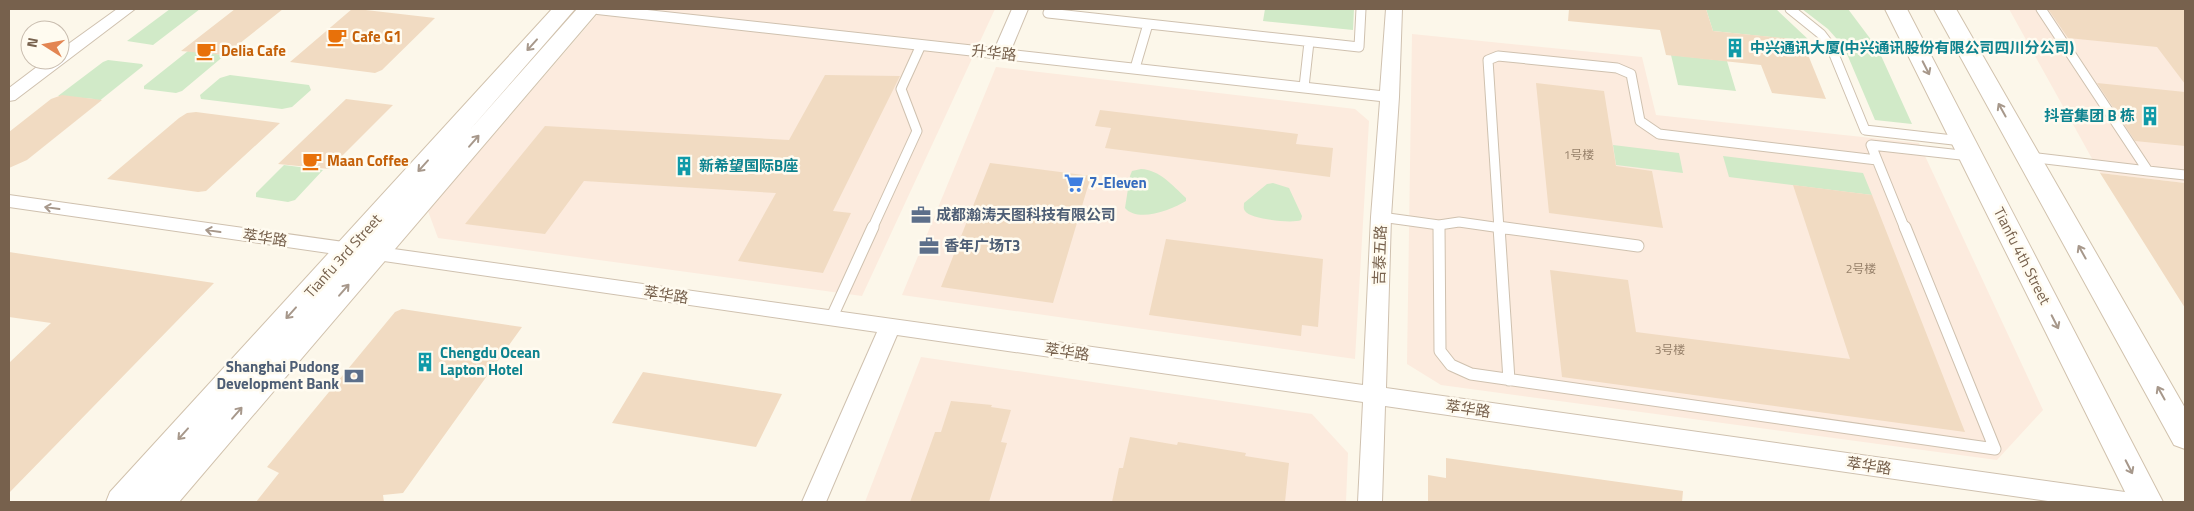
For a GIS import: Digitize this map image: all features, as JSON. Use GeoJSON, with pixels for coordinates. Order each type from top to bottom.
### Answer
{"type":"FeatureCollection","features":[{"type":"Feature","properties":{"kind":"street"},"geometry":{"type":"LineString","coordinates":[[70,51],[127,9]]}},
{"type":"Feature","properties":{"kind":"street","name":"Tianfu 3rd Street"},"geometry":{"type":"LineString","coordinates":[[122,502],[564,9]]}},
{"type":"Feature","properties":{"kind":"street","name":"Tianfu 3rd Street"},"geometry":{"type":"LineString","coordinates":[[160,502],[589,9]]}},
{"type":"Feature","properties":{"kind":"street","name":"升华路"},"geometry":{"type":"LineString","coordinates":[[597,9],[1390,97]]}},
{"type":"Feature","properties":{"kind":"street"},"geometry":{"type":"LineString","coordinates":[[1001,54],[1020,9]]}},
{"type":"Feature","properties":{"kind":"street","name":"吉泰五路"},"geometry":{"type":"LineString","coordinates":[[1370,502],[1381,217],[1394,9]]}},
{"type":"Feature","properties":{"kind":"street","name":"Tianfu 4th Street"},"geometry":{"type":"LineString","coordinates":[[1896,9],[2147,502]]}},
{"type":"Feature","properties":{"kind":"street"},"geometry":{"type":"LineString","coordinates":[[1945,9],[2185,436]]}},
{"type":"Feature","properties":{"kind":"street"},"geometry":{"type":"LineString","coordinates":[[9,96],[44,70]]}},
{"type":"Feature","properties":{"kind":"street","name":"萃华路"},"geometry":{"type":"LineString","coordinates":[[9,201],[2125,502]]}},
{"type":"Feature","properties":{"kind":"street"},"geometry":{"type":"LineString","coordinates":[[814,502],[890,327]]}},
{"type":"Feature","properties":{"kind":"lane"},"geometry":{"type":"LineString","coordinates":[[1050,9],[1048,13],[1359,46],[1361,9]]}},
{"type":"Feature","properties":{"kind":"lane"},"geometry":{"type":"LineString","coordinates":[[1790,9],[1821,34],[1830,48],[1865,130],[1968,149]]}},
{"type":"Feature","properties":{"kind":"lane"},"geometry":{"type":"LineString","coordinates":[[2041,9],[2148,171]]}},
{"type":"Feature","properties":{"kind":"lane"},"geometry":{"type":"LineString","coordinates":[[1135,68],[1148,24]]}},
{"type":"Feature","properties":{"kind":"lane"},"geometry":{"type":"LineString","coordinates":[[1304,87],[1309,42]]}},
{"type":"Feature","properties":{"kind":"lane"},"geometry":{"type":"LineString","coordinates":[[831,319],[917,131],[901,89],[921,45]]}},
{"type":"Feature","properties":{"kind":"lane"},"geometry":{"type":"LineString","coordinates":[[1509,380],[1488,60],[1498,56],[1617,68],[1631,74],[1640,120],[1659,134],[1877,160]]}},
{"type":"Feature","properties":{"kind":"lane"},"geometry":{"type":"LineString","coordinates":[[1439,225],[1440,351],[1451,365],[1470,374],[1995,449],[1871,145],[1968,149]]}},
{"type":"Feature","properties":{"kind":"lane"},"geometry":{"type":"LineString","coordinates":[[2029,157],[2185,175]]}},
{"type":"Feature","properties":{"kind":"lane"},"geometry":{"type":"LineString","coordinates":[[1381,217],[1439,225],[1459,222],[1638,246]]}},
{"type":"Feature","properties":{"kind":"shaded area"},"geometry":{"type":"Polygon","coordinates":[[[602,9],[995,9],[862,296],[438,238],[428,211],[602,9]]]}},
{"type":"Feature","properties":{"kind":"shaded area"},"geometry":{"type":"Polygon","coordinates":[[[2009,9],[2185,9],[2185,183],[2100,173],[2009,9]]]}},
{"type":"Feature","properties":{"kind":"shaded area"},"geometry":{"type":"Polygon","coordinates":[[[1412,34],[1642,57],[1656,115],[1919,143],[2043,410],[1997,460],[1441,385],[1407,364],[1412,34]]]}},
{"type":"Feature","properties":{"kind":"shaded area"},"geometry":{"type":"Polygon","coordinates":[[[996,67],[1355,109],[1369,121],[1355,359],[902,295],[996,67]]]}},
{"type":"Feature","properties":{"kind":"shaded area"},"geometry":{"type":"Polygon","coordinates":[[[921,357],[1312,414],[1348,453],[1346,502],[865,502],[921,357]]]}},
{"type":"Feature","properties":{"kind":"green space"},"geometry":{"type":"Polygon","coordinates":[[[170,9],[200,9],[153,45],[127,41],[170,9]]]}},
{"type":"Feature","properties":{"kind":"green space"},"geometry":{"type":"Polygon","coordinates":[[[1265,9],[1354,9],[1353,30],[1263,21],[1265,9]]]}},
{"type":"Feature","properties":{"kind":"green space"},"geometry":{"type":"Polygon","coordinates":[[[1706,9],[1776,9],[1810,41],[1713,31],[1706,9]]]}},
{"type":"Feature","properties":{"kind":"green space"},"geometry":{"type":"Polygon","coordinates":[[[1802,9],[1848,9],[1878,49],[1912,124],[1875,120],[1844,47],[1828,29],[1802,9]]]}},
{"type":"Feature","properties":{"kind":"green space"},"geometry":{"type":"Polygon","coordinates":[[[188,51],[225,55],[182,91],[176,93],[144,89],[144,86],[188,51]]]}},
{"type":"Feature","properties":{"kind":"green space"},"geometry":{"type":"Polygon","coordinates":[[[1671,55],[1727,61],[1736,91],[1678,85],[1671,55]]]}},
{"type":"Feature","properties":{"kind":"green space"},"geometry":{"type":"Polygon","coordinates":[[[108,60],[142,64],[143,66],[98,102],[94,99],[58,96],[103,62],[108,60]]]}},
{"type":"Feature","properties":{"kind":"green space"},"geometry":{"type":"Polygon","coordinates":[[[230,75],[309,85],[311,90],[292,107],[282,109],[201,99],[200,95],[220,78],[230,75]]]}},
{"type":"Feature","properties":{"kind":"green space"},"geometry":{"type":"Polygon","coordinates":[[[1613,145],[1679,153],[1683,173],[1616,165],[1613,145]]]}},
{"type":"Feature","properties":{"kind":"green space"},"geometry":{"type":"Polygon","coordinates":[[[1723,156],[1863,173],[1872,195],[1729,177],[1723,156]]]}},
{"type":"Feature","properties":{"kind":"green space"},"geometry":{"type":"Polygon","coordinates":[[[284,165],[323,170],[295,200],[288,202],[256,197],[256,193],[284,165]]]}},
{"type":"Feature","properties":{"kind":"green space"},"geometry":{"type":"Polygon","coordinates":[[[1141,169],[1160,175],[1186,198],[1186,201],[1155,214],[1138,215],[1125,208],[1132,171],[1141,169]]]}},
{"type":"Feature","properties":{"kind":"green space"},"geometry":{"type":"Polygon","coordinates":[[[1273,183],[1289,188],[1302,216],[1301,220],[1272,220],[1248,214],[1245,211],[1244,203],[1267,184],[1273,183]]]}},
{"type":"Feature","properties":{"kind":"building"},"geometry":{"type":"Polygon","coordinates":[[[235,9],[283,9],[225,55],[181,51],[235,9]]]}},
{"type":"Feature","properties":{"kind":"building"},"geometry":{"type":"Polygon","coordinates":[[[352,9],[435,18],[382,70],[375,73],[290,62],[352,9]]]}},
{"type":"Feature","properties":{"kind":"building","name":"中兴通讯大厦(中兴通讯股份有限公司四川分公司)"},"geometry":{"type":"Polygon","coordinates":[[[1569,9],[1706,9],[1713,31],[1802,40],[1826,99],[1772,93],[1761,65],[1666,55],[1660,30],[1568,21],[1569,9]]]}},
{"type":"Feature","properties":{"kind":"building"},"geometry":{"type":"Polygon","coordinates":[[[2048,9],[2185,9],[2185,84],[2157,47],[2068,38],[2048,9]]]}},
{"type":"Feature","properties":{"kind":"building","name":"新希望国际B座"},"geometry":{"type":"Polygon","coordinates":[[[825,75],[900,76],[833,211],[851,213],[823,273],[738,261],[776,193],[584,181],[545,234],[465,224],[545,126],[789,140],[825,75]]]}},
{"type":"Feature","properties":{"kind":"building"},"geometry":{"type":"Polygon","coordinates":[[[1536,83],[1604,91],[1616,166],[1652,171],[1663,228],[1549,213],[1536,83]]]}},
{"type":"Feature","properties":{"kind":"building","name":"抖音集团 B 栋"},"geometry":{"type":"Polygon","coordinates":[[[2097,83],[2185,92],[2185,146],[2135,141],[2097,83]]]}},
{"type":"Feature","properties":{"kind":"building"},"geometry":{"type":"Polygon","coordinates":[[[62,95],[102,100],[27,160],[9,168],[9,132],[51,99],[62,95]]]}},
{"type":"Feature","properties":{"kind":"building"},"geometry":{"type":"Polygon","coordinates":[[[346,99],[393,105],[329,169],[278,164],[346,99]]]}},
{"type":"Feature","properties":{"kind":"building"},"geometry":{"type":"Polygon","coordinates":[[[1100,110],[1298,134],[1296,144],[1333,148],[1330,177],[1105,148],[1111,128],[1095,126],[1100,110]]]}},
{"type":"Feature","properties":{"kind":"building"},"geometry":{"type":"Polygon","coordinates":[[[196,112],[280,123],[206,191],[198,192],[107,179],[179,118],[187,113],[196,112]]]}},
{"type":"Feature","properties":{"kind":"building"},"geometry":{"type":"Polygon","coordinates":[[[990,163],[1091,176],[1053,303],[941,287],[990,163]]]}},
{"type":"Feature","properties":{"kind":"building"},"geometry":{"type":"Polygon","coordinates":[[[2100,173],[2185,183],[2185,308],[2100,173]]]}},
{"type":"Feature","properties":{"kind":"building"},"geometry":{"type":"Polygon","coordinates":[[[1793,185],[1872,195],[1965,432],[1562,377],[1550,270],[1628,280],[1636,332],[1850,359],[1793,185]]]}},
{"type":"Feature","properties":{"kind":"building"},"geometry":{"type":"Polygon","coordinates":[[[1166,239],[1323,259],[1318,327],[1302,325],[1301,336],[1149,315],[1166,239]]]}},
{"type":"Feature","properties":{"kind":"building"},"geometry":{"type":"Polygon","coordinates":[[[9,252],[214,283],[9,493],[9,363],[51,323],[9,317],[9,252]]]}},
{"type":"Feature","properties":{"kind":"building"},"geometry":{"type":"Polygon","coordinates":[[[402,309],[522,327],[403,493],[383,495],[384,502],[256,502],[279,473],[267,467],[395,312],[402,309]]]}},
{"type":"Feature","properties":{"kind":"building"},"geometry":{"type":"Polygon","coordinates":[[[643,372],[782,394],[756,447],[612,423],[643,372]]]}},
{"type":"Feature","properties":{"kind":"building"},"geometry":{"type":"Polygon","coordinates":[[[951,401],[992,405],[991,407],[1011,410],[1001,442],[1007,443],[989,502],[910,502],[935,432],[941,432],[951,401]]]}},
{"type":"Feature","properties":{"kind":"building"},"geometry":{"type":"Polygon","coordinates":[[[1130,437],[1177,445],[1178,442],[1246,453],[1245,456],[1289,463],[1285,502],[1112,502],[1119,468],[1123,468],[1130,437]]]}},
{"type":"Feature","properties":{"kind":"building"},"geometry":{"type":"Polygon","coordinates":[[[1446,458],[1683,491],[1682,502],[1428,502],[1428,475],[1446,478],[1446,458]]]}},
{"type":"Feature","properties":{"kind":"place","name":"Cafe G1"},"geometry":{"type":"Point","coordinates":[337,37]}},
{"type":"Feature","properties":{"kind":"place","name":"中兴通讯大厦(中兴通讯股份有限公司四川分公司)"},"geometry":{"type":"Point","coordinates":[1735,48]}},
{"type":"Feature","properties":{"kind":"place","name":"Delia Cafe"},"geometry":{"type":"Point","coordinates":[206,51]}},
{"type":"Feature","properties":{"kind":"place","name":"抖音集团 B 栋"},"geometry":{"type":"Point","coordinates":[2150,116]}},
{"type":"Feature","properties":{"kind":"place","name":"Maan Coffee"},"geometry":{"type":"Point","coordinates":[312,161]}},
{"type":"Feature","properties":{"kind":"place","name":"新希望国际B座"},"geometry":{"type":"Point","coordinates":[684,166]}},
{"type":"Feature","properties":{"kind":"place","name":"7-Eleven"},"geometry":{"type":"Point","coordinates":[1074,183]}},
{"type":"Feature","properties":{"kind":"place","name":"成都瀚涛天图科技有限公司"},"geometry":{"type":"Point","coordinates":[921,215]}},
{"type":"Feature","properties":{"kind":"place","name":"香年广场T3"},"geometry":{"type":"Point","coordinates":[929,246]}},
{"type":"Feature","properties":{"kind":"place","name":"Chengdu Ocean Lapton Hotel"},"geometry":{"type":"Point","coordinates":[425,362]}},
{"type":"Feature","properties":{"kind":"place","name":"Shanghai Pudong Development Bank"},"geometry":{"type":"Point","coordinates":[354,376]}}]}
